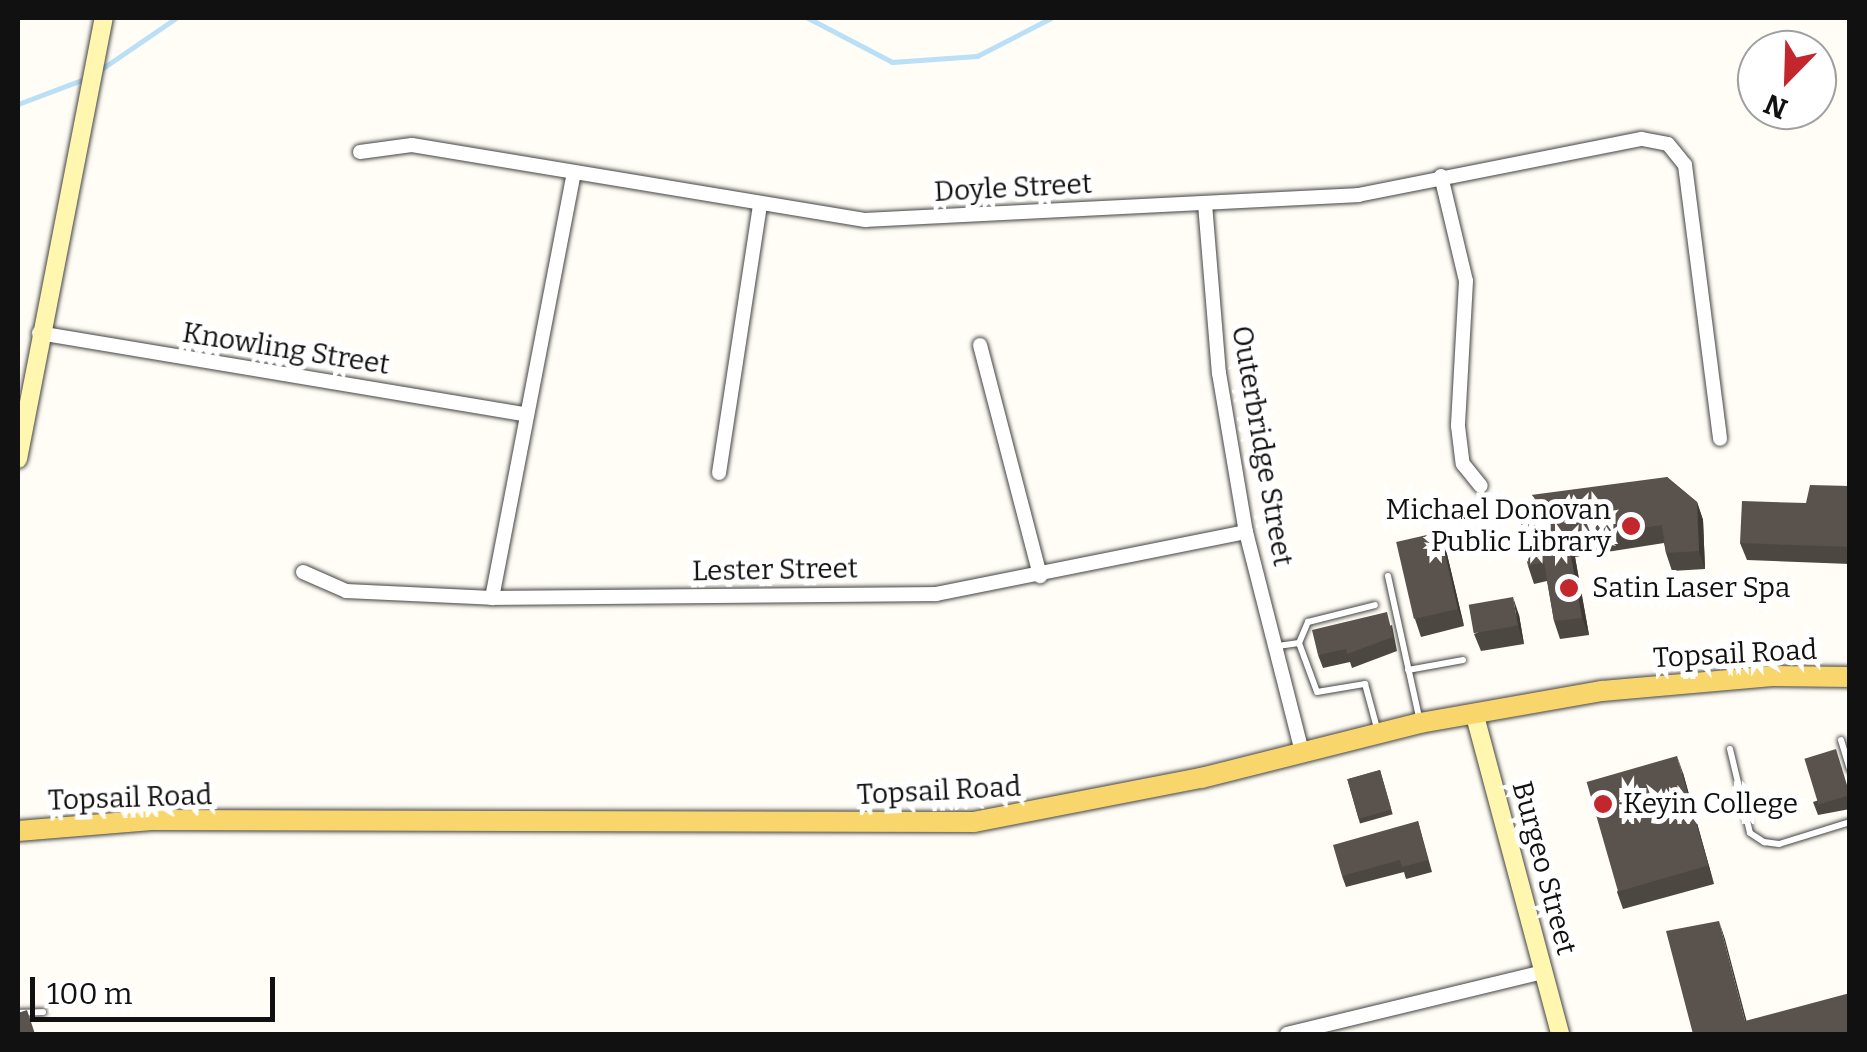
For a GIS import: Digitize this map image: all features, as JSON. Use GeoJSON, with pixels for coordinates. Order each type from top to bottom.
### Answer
{"type":"FeatureCollection","features":[{"type":"Feature","properties":{"kind":"main road"},"geometry":{"type":"LineString","coordinates":[[18,460],[39,334],[92,98],[104,19]]}},
{"type":"Feature","properties":{"kind":"main road","name":"Topsail Road"},"geometry":{"type":"LineString","coordinates":[[18,831],[152,820],[974,822],[1420,724],[1640,687],[1850,677]]}},
{"type":"Feature","properties":{"kind":"main road","name":"Burgeo Street"},"geometry":{"type":"LineString","coordinates":[[1474,716],[1560,1034]]}},
{"type":"Feature","properties":{"kind":"street","name":"Doyle Street"},"geometry":{"type":"LineString","coordinates":[[360,152],[412,145],[574,176],[866,220],[1358,195],[1613,140],[1668,144],[1685,165],[1690,192],[1720,439]]}},
{"type":"Feature","properties":{"kind":"street"},"geometry":{"type":"LineString","coordinates":[[492,598],[574,176]]}},
{"type":"Feature","properties":{"kind":"street"},"geometry":{"type":"LineString","coordinates":[[1441,176],[1466,281],[1458,426],[1463,464],[1481,486]]}},
{"type":"Feature","properties":{"kind":"street","name":"Outerbridge Street"},"geometry":{"type":"LineString","coordinates":[[1206,204],[1219,373],[1246,532],[1302,752]]}},
{"type":"Feature","properties":{"kind":"street"},"geometry":{"type":"LineString","coordinates":[[719,473],[760,206]]}},
{"type":"Feature","properties":{"kind":"street","name":"Knowling Street"},"geometry":{"type":"LineString","coordinates":[[39,334],[525,414]]}},
{"type":"Feature","properties":{"kind":"street"},"geometry":{"type":"LineString","coordinates":[[980,345],[1040,576]]}},
{"type":"Feature","properties":{"kind":"street","name":"Lester Street"},"geometry":{"type":"LineString","coordinates":[[303,572],[346,590],[492,598],[936,594],[1246,532]]}},
{"type":"Feature","properties":{"kind":"street"},"geometry":{"type":"LineString","coordinates":[[1287,1034],[1332,1030],[1544,972]]}},
{"type":"Feature","properties":{"kind":"lane"},"geometry":{"type":"LineString","coordinates":[[1388,576],[1420,724]]}},
{"type":"Feature","properties":{"kind":"lane"},"geometry":{"type":"LineString","coordinates":[[1375,605],[1308,622],[1300,642],[1317,692],[1365,684],[1378,733]]}},
{"type":"Feature","properties":{"kind":"lane"},"geometry":{"type":"LineString","coordinates":[[1278,646],[1300,642]]}},
{"type":"Feature","properties":{"kind":"lane"},"geometry":{"type":"LineString","coordinates":[[1408,670],[1463,660]]}},
{"type":"Feature","properties":{"kind":"lane"},"geometry":{"type":"LineString","coordinates":[[1842,740],[1850,770]]}},
{"type":"Feature","properties":{"kind":"lane"},"geometry":{"type":"LineString","coordinates":[[1730,749],[1750,833],[1764,842],[1779,844],[1850,822]]}},
{"type":"Feature","properties":{"kind":"lane"},"geometry":{"type":"LineString","coordinates":[[18,1013],[43,1012]]}},
{"type":"Feature","properties":{"kind":"building"},"geometry":{"type":"Polygon","coordinates":[[[1667,477],[1697,502],[1699,551],[1666,553],[1662,525],[1568,540],[1582,618],[1554,621],[1544,562],[1528,566],[1515,509],[1532,505],[1531,495],[1667,477]]]}},
{"type":"Feature","properties":{"kind":"building"},"geometry":{"type":"Polygon","coordinates":[[[1810,485],[1850,486],[1850,547],[1740,543],[1742,501],[1806,503],[1810,485]]]}},
{"type":"Feature","properties":{"kind":"building"},"geometry":{"type":"Polygon","coordinates":[[[1440,532],[1458,609],[1414,619],[1396,542],[1440,532]]]}},
{"type":"Feature","properties":{"kind":"building"},"geometry":{"type":"Polygon","coordinates":[[[1513,597],[1518,626],[1474,633],[1469,605],[1513,597]]]}},
{"type":"Feature","properties":{"kind":"building"},"geometry":{"type":"Polygon","coordinates":[[[1387,612],[1393,637],[1347,654],[1346,649],[1318,655],[1312,630],[1387,612]]]}},
{"type":"Feature","properties":{"kind":"building"},"geometry":{"type":"Polygon","coordinates":[[[1836,749],[1850,795],[1818,805],[1804,759],[1836,749]]]}},
{"type":"Feature","properties":{"kind":"building"},"geometry":{"type":"Polygon","coordinates":[[[1677,756],[1708,866],[1618,891],[1587,782],[1677,756]]]}},
{"type":"Feature","properties":{"kind":"building"},"geometry":{"type":"Polygon","coordinates":[[[1380,770],[1391,809],[1359,819],[1347,779],[1380,770]]]}},
{"type":"Feature","properties":{"kind":"building"},"geometry":{"type":"Polygon","coordinates":[[[1418,821],[1428,860],[1402,867],[1400,860],[1342,876],[1333,845],[1418,821]]]}},
{"type":"Feature","properties":{"kind":"building"},"geometry":{"type":"Polygon","coordinates":[[[1719,921],[1745,1021],[1850,993],[1850,1034],[1693,1034],[1666,931],[1719,921]]]}},
{"type":"Feature","properties":{"kind":"building"},"geometry":{"type":"Polygon","coordinates":[[[27,1010],[35,1034],[18,1034],[18,1013],[27,1010]]]}},
{"type":"Feature","properties":{"kind":"waterway"},"geometry":{"type":"LineString","coordinates":[[100,70],[176,18]]}},
{"type":"Feature","properties":{"kind":"waterway"},"geometry":{"type":"LineString","coordinates":[[808,18],[892,62],[977,56],[1051,18]]}},
{"type":"Feature","properties":{"kind":"waterway"},"geometry":{"type":"LineString","coordinates":[[18,104],[87,78]]}},
{"type":"Feature","properties":{"kind":"place","name":"Michael Donovan Public Library"},"geometry":{"type":"Point","coordinates":[1631,526]}},
{"type":"Feature","properties":{"kind":"place","name":"Satin Laser Spa"},"geometry":{"type":"Point","coordinates":[1569,588]}},
{"type":"Feature","properties":{"kind":"place","name":"Keyin College"},"geometry":{"type":"Point","coordinates":[1603,804]}}]}
